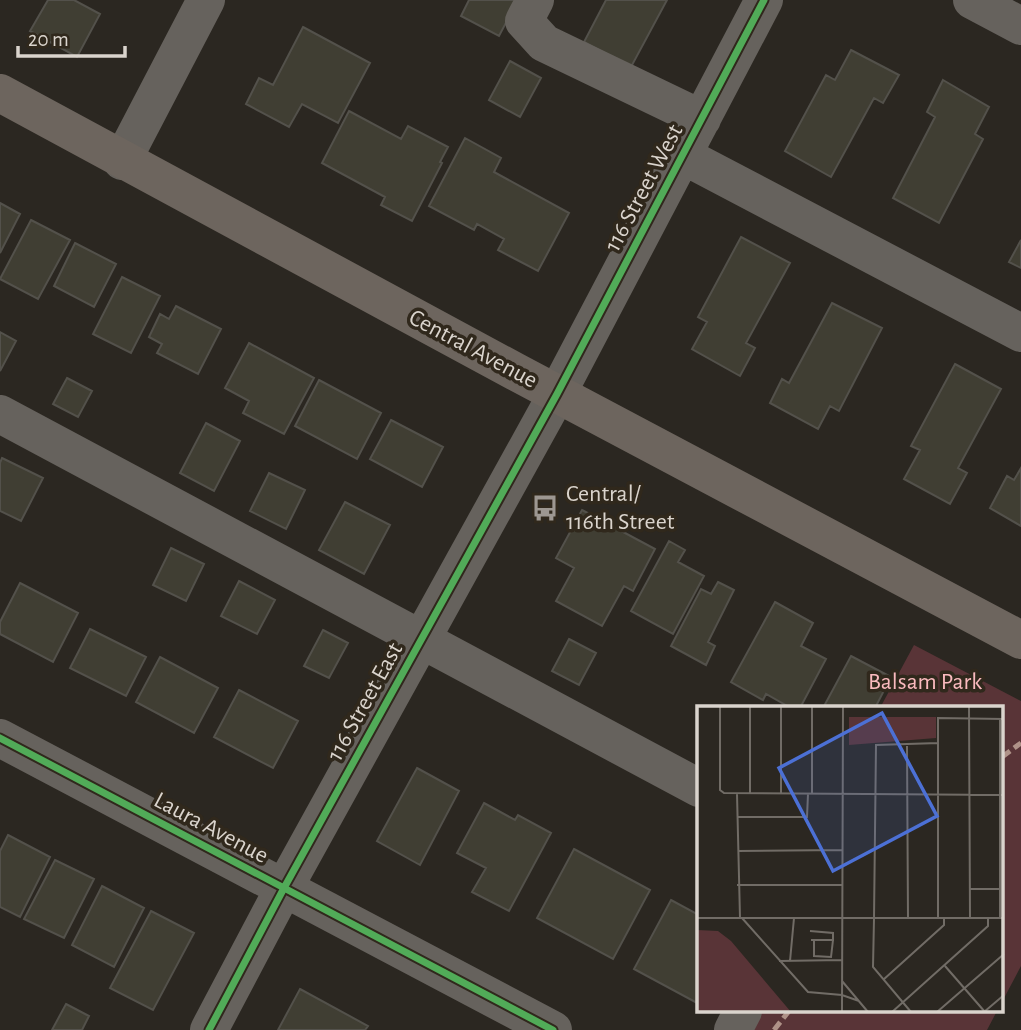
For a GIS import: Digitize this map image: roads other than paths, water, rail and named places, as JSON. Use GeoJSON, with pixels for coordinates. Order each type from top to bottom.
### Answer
{"type":"FeatureCollection","features":[{"type":"Feature","properties":{"kind":"main road","name":"Central Avenue"},"geometry":{"type":"LineString","coordinates":[[0,93],[122,161],[1021,640]]}},
{"type":"Feature","properties":{"kind":"street"},"geometry":{"type":"LineString","coordinates":[[122,161],[206,0]]}},
{"type":"Feature","properties":{"kind":"street"},"geometry":{"type":"LineString","coordinates":[[536,0],[524,21],[544,43],[702,119]]}},
{"type":"Feature","properties":{"kind":"street","name":"116 Street West"},"geometry":{"type":"LineString","coordinates":[[557,394],[764,0]]}},
{"type":"Feature","properties":{"kind":"street"},"geometry":{"type":"LineString","coordinates":[[972,0],[1021,26]]}},
{"type":"Feature","properties":{"kind":"street"},"geometry":{"type":"LineString","coordinates":[[684,156],[1021,333]]}},
{"type":"Feature","properties":{"kind":"street","name":"116 Street East"},"geometry":{"type":"LineString","coordinates":[[209,1030],[284,888],[557,394]]}},
{"type":"Feature","properties":{"kind":"street"},"geometry":{"type":"LineString","coordinates":[[0,414],[697,787]]}},
{"type":"Feature","properties":{"kind":"street","name":"Laura Avenue"},"geometry":{"type":"LineString","coordinates":[[0,738],[553,1030]]}},
{"type":"Feature","properties":{"kind":"street"},"geometry":{"type":"LineString","coordinates":[[733,1030],[742,1012]]}},
{"type":"Feature","properties":{"kind":"place","name":"Central/ 116th Street"},"geometry":{"type":"Point","coordinates":[545,508]}},
{"type":"Feature","properties":{"kind":"park label","name":"Balsam Park"},"geometry":{"type":"Point","coordinates":[925,682]}}]}
